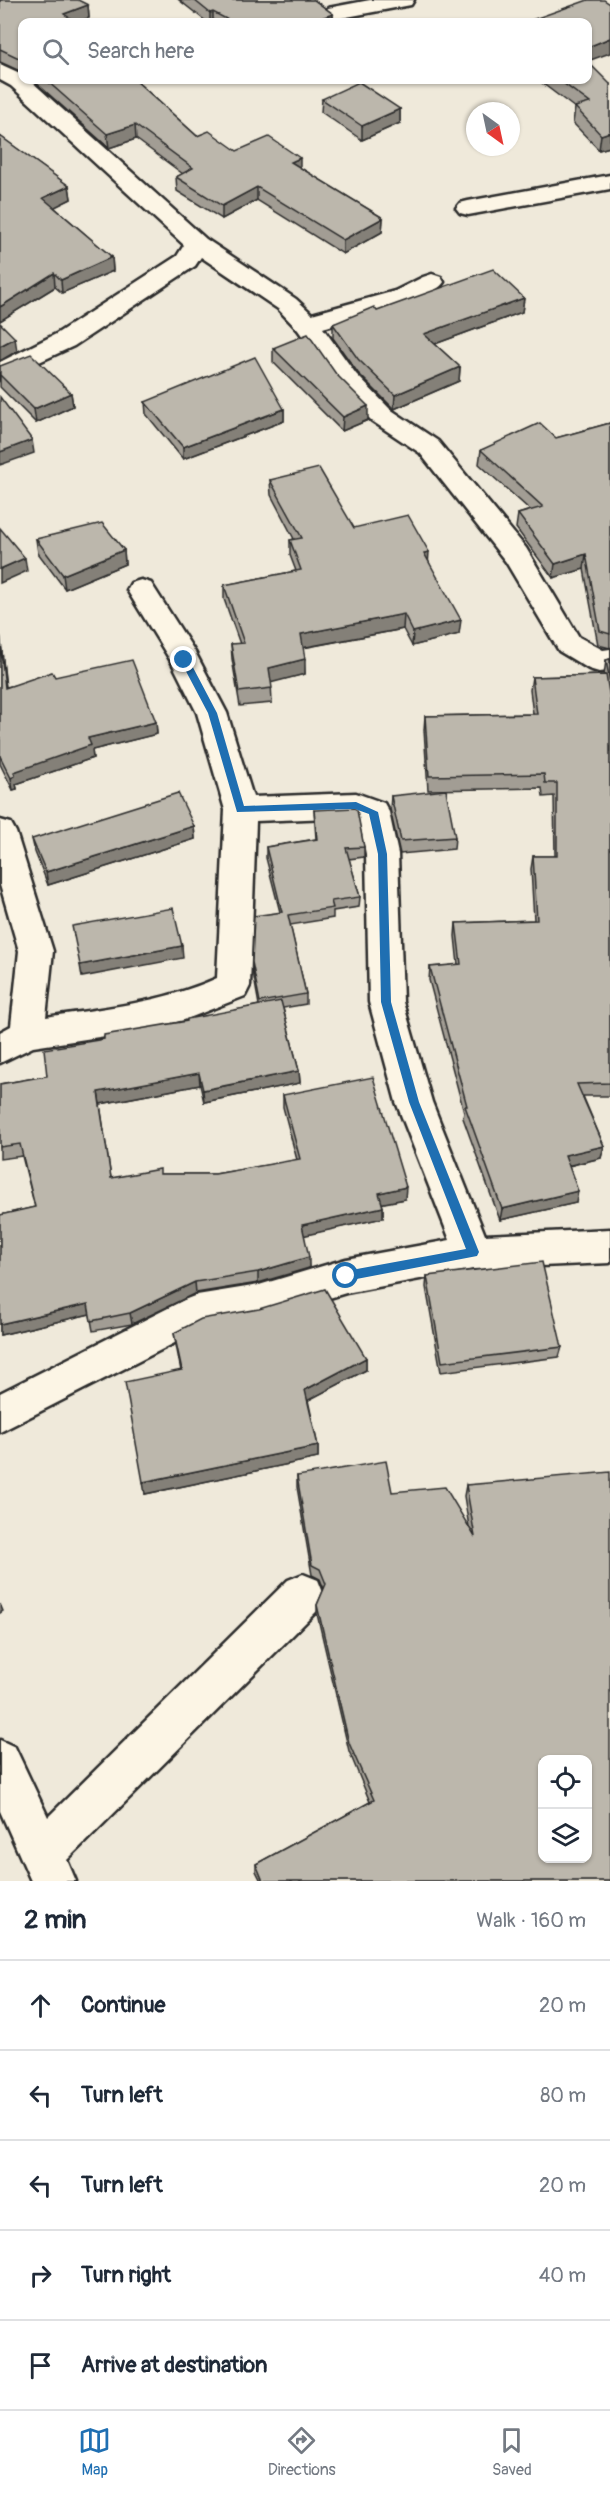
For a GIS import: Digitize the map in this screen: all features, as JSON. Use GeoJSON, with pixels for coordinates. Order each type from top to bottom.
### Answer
{"type":"FeatureCollection","features":[{"type":"Feature","properties":{"kind":"street"},"geometry":{"type":"LineString","coordinates":[[336,13],[403,0]]}},
{"type":"Feature","properties":{"kind":"street"},"geometry":{"type":"LineString","coordinates":[[0,71],[18,80]]}},
{"type":"Feature","properties":{"kind":"street"},"geometry":{"type":"LineString","coordinates":[[22,84],[197,244],[287,304],[307,324],[347,380],[381,415],[429,447],[516,555],[569,644],[599,661],[610,660]]}},
{"type":"Feature","properties":{"kind":"street"},"geometry":{"type":"LineString","coordinates":[[468,208],[610,182]]}},
{"type":"Feature","properties":{"kind":"street"},"geometry":{"type":"LineString","coordinates":[[4,366],[65,340],[186,261],[197,244]]}},
{"type":"Feature","properties":{"kind":"street"},"geometry":{"type":"LineString","coordinates":[[307,324],[404,296],[432,282]]}},
{"type":"Feature","properties":{"kind":"street"},"geometry":{"type":"LineString","coordinates":[[0,832],[36,951],[14,1042],[169,1012],[207,999],[233,986],[241,810],[212,713],[184,660],[141,590]]}},
{"type":"Feature","properties":{"kind":"street"},"geometry":{"type":"LineString","coordinates":[[241,810],[356,805],[373,812],[382,854],[386,1002],[414,1102],[473,1252]]}},
{"type":"Feature","properties":{"kind":"street"},"geometry":{"type":"LineString","coordinates":[[0,1413],[197,1312],[259,1302],[346,1276],[473,1252],[610,1246]]}},
{"type":"Feature","properties":{"kind":"street"},"geometry":{"type":"LineString","coordinates":[[0,1762],[48,1868],[303,1594]]}},
{"type":"Feature","properties":{"kind":"building"},"geometry":{"type":"Polygon","coordinates":[[[0,0],[78,0],[88,5],[64,14],[70,18],[18,18],[18,58],[0,49],[0,0]]]}},
{"type":"Feature","properties":{"kind":"building"},"geometry":{"type":"Polygon","coordinates":[[[194,0],[314,0],[333,14],[325,18],[224,18],[213,12],[210,13],[194,0]]]}},
{"type":"Feature","properties":{"kind":"building"},"geometry":{"type":"Polygon","coordinates":[[[588,0],[604,0],[610,4],[610,38],[592,45],[592,18],[537,18],[588,0]]]}},
{"type":"Feature","properties":{"kind":"building"},"geometry":{"type":"Polygon","coordinates":[[[592,66],[610,84],[610,132],[601,135],[575,107],[590,103],[564,84],[592,84],[592,66]]]}},
{"type":"Feature","properties":{"kind":"building"},"geometry":{"type":"Polygon","coordinates":[[[51,84],[139,84],[197,136],[209,131],[237,151],[269,137],[300,158],[291,162],[383,218],[343,240],[257,187],[222,206],[176,177],[193,168],[135,125],[107,134],[51,84]]]}},
{"type":"Feature","properties":{"kind":"building"},"geometry":{"type":"Polygon","coordinates":[[[355,84],[362,84],[400,109],[362,126],[322,99],[355,84]]]}},
{"type":"Feature","properties":{"kind":"building"},"geometry":{"type":"Polygon","coordinates":[[[0,136],[69,186],[43,198],[112,257],[61,280],[54,273],[0,307],[0,136]]]}},
{"type":"Feature","properties":{"kind":"building"},"geometry":{"type":"Polygon","coordinates":[[[493,269],[524,298],[424,334],[460,367],[395,395],[358,359],[333,324],[374,307],[377,311],[493,269]]]}},
{"type":"Feature","properties":{"kind":"building"},"geometry":{"type":"Polygon","coordinates":[[[0,323],[15,338],[0,346],[0,323]]]}},
{"type":"Feature","properties":{"kind":"building"},"geometry":{"type":"Polygon","coordinates":[[[308,334],[336,374],[368,406],[343,417],[273,348],[308,334]]]}},
{"type":"Feature","properties":{"kind":"building"},"geometry":{"type":"Polygon","coordinates":[[[31,354],[71,393],[34,409],[0,375],[0,366],[31,354]]]}},
{"type":"Feature","properties":{"kind":"building"},"geometry":{"type":"Polygon","coordinates":[[[255,357],[284,409],[183,447],[145,402],[255,357]]]}},
{"type":"Feature","properties":{"kind":"building"},"geometry":{"type":"Polygon","coordinates":[[[0,397],[32,440],[0,452],[0,397]]]}},
{"type":"Feature","properties":{"kind":"building"},"geometry":{"type":"Polygon","coordinates":[[[540,423],[556,438],[610,423],[610,634],[600,631],[586,554],[555,564],[518,514],[543,507],[481,450],[540,423]]]}},
{"type":"Feature","properties":{"kind":"building"},"geometry":{"type":"Polygon","coordinates":[[[319,468],[354,528],[408,515],[429,552],[424,553],[461,620],[413,632],[404,614],[301,634],[305,659],[269,668],[272,688],[239,692],[231,644],[244,643],[224,585],[301,570],[290,540],[302,538],[270,480],[319,468]]]}},
{"type":"Feature","properties":{"kind":"building"},"geometry":{"type":"Polygon","coordinates":[[[102,523],[124,550],[63,575],[36,539],[102,523]]]}},
{"type":"Feature","properties":{"kind":"building"},"geometry":{"type":"Polygon","coordinates":[[[0,528],[25,558],[0,569],[0,528]]]}},
{"type":"Feature","properties":{"kind":"building"},"geometry":{"type":"Polygon","coordinates":[[[0,641],[5,688],[52,672],[55,677],[132,660],[156,722],[88,738],[91,745],[14,772],[15,776],[11,778],[0,756],[0,641]]]}},
{"type":"Feature","properties":{"kind":"building"},"geometry":{"type":"Polygon","coordinates":[[[610,659],[610,682],[606,660],[610,659]]]}},
{"type":"Feature","properties":{"kind":"building"},"geometry":{"type":"Polygon","coordinates":[[[606,675],[610,699],[610,1083],[577,1084],[604,1146],[565,1155],[578,1191],[502,1209],[465,1106],[467,1106],[430,967],[461,964],[456,923],[537,920],[533,856],[557,856],[557,783],[545,783],[544,774],[429,776],[425,716],[537,714],[532,677],[606,675]]]}},
{"type":"Feature","properties":{"kind":"building"},"geometry":{"type":"Polygon","coordinates":[[[446,790],[455,837],[401,841],[391,796],[446,790]]]}},
{"type":"Feature","properties":{"kind":"building"},"geometry":{"type":"Polygon","coordinates":[[[178,793],[194,826],[46,872],[32,839],[178,793]]]}},
{"type":"Feature","properties":{"kind":"building"},"geometry":{"type":"Polygon","coordinates":[[[354,808],[357,810],[364,847],[346,848],[360,897],[331,901],[333,908],[288,915],[306,994],[260,1002],[252,962],[254,916],[282,912],[266,847],[317,839],[314,810],[354,808]]]}},
{"type":"Feature","properties":{"kind":"building"},"geometry":{"type":"Polygon","coordinates":[[[173,908],[182,946],[80,965],[72,926],[173,908]]]}},
{"type":"Feature","properties":{"kind":"building"},"geometry":{"type":"Polygon","coordinates":[[[281,1001],[299,1071],[203,1090],[199,1073],[98,1092],[111,1178],[160,1169],[160,1174],[215,1174],[300,1159],[283,1095],[373,1077],[406,1187],[379,1193],[383,1207],[302,1225],[309,1257],[258,1272],[195,1282],[130,1313],[91,1321],[88,1304],[0,1324],[0,1215],[35,1207],[20,1144],[0,1147],[0,1084],[47,1076],[44,1049],[104,1039],[104,1035],[187,1021],[187,1019],[281,1001]]]}},
{"type":"Feature","properties":{"kind":"building"},"geometry":{"type":"Polygon","coordinates":[[[542,1262],[562,1347],[442,1362],[427,1276],[542,1262]]]}},
{"type":"Feature","properties":{"kind":"building"},"geometry":{"type":"Polygon","coordinates":[[[325,1289],[366,1358],[305,1390],[318,1446],[143,1482],[125,1382],[182,1370],[174,1333],[201,1319],[259,1309],[325,1289]]]}},
{"type":"Feature","properties":{"kind":"building"},"geometry":{"type":"Polygon","coordinates":[[[386,1461],[392,1492],[445,1487],[475,1537],[466,1485],[610,1472],[610,1881],[263,1881],[256,1864],[374,1800],[349,1743],[317,1605],[326,1584],[320,1569],[312,1565],[297,1476],[386,1461]]]}},
{"type":"Feature","properties":{"kind":"route"},"geometry":{"type":"LineString","coordinates":[[184,660],[212,713],[241,810],[356,805],[373,812],[382,854],[386,909],[386,1002],[414,1102],[473,1252],[346,1276]]}}]}
